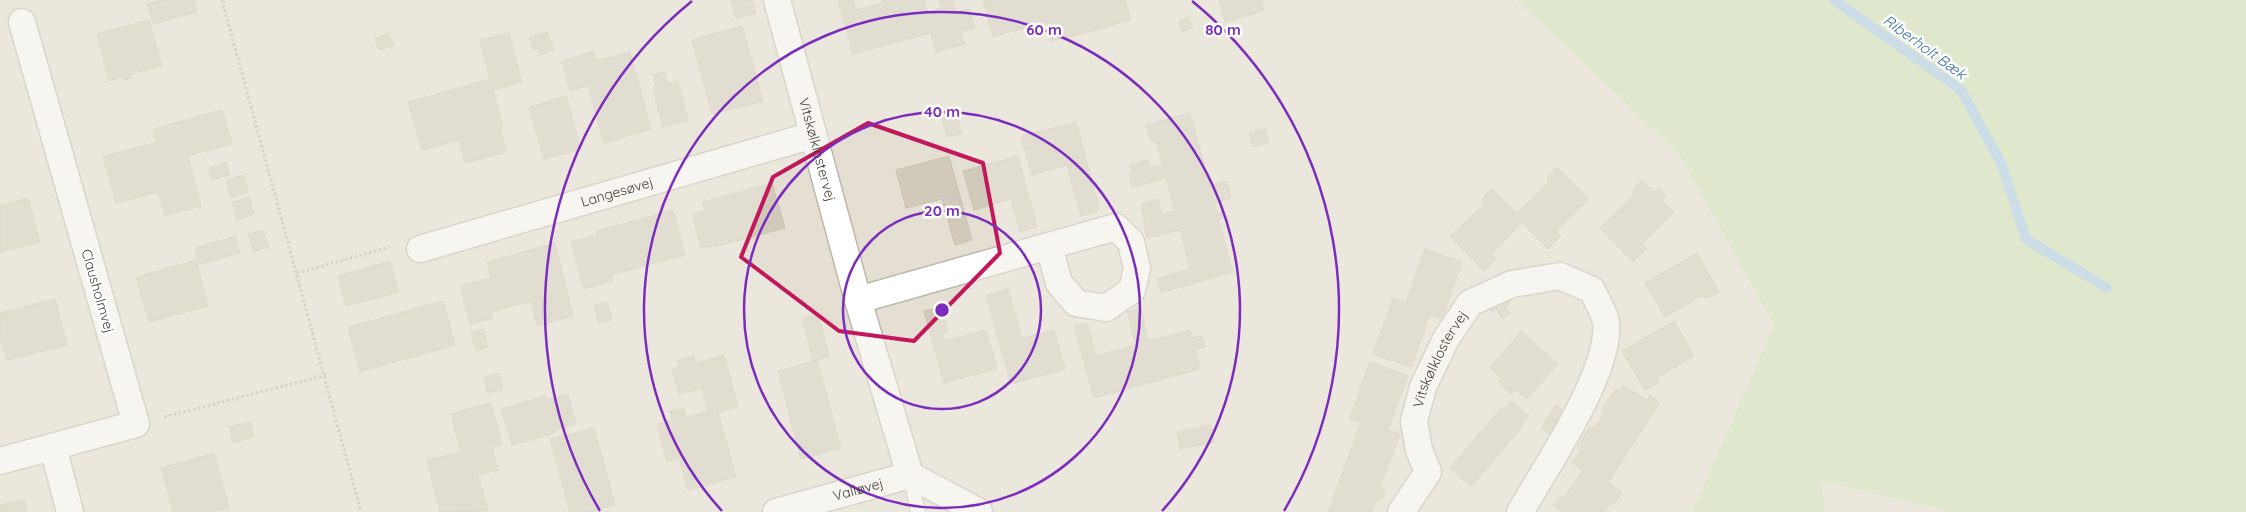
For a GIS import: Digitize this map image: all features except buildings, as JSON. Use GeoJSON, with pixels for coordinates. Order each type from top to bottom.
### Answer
{"type":"FeatureCollection","features":[{"type":"Feature","properties":{"kind":"street","name":"Vitskølklostervej"},"geometry":{"type":"LineString","coordinates":[[777,0],[858,300],[910,475]]}},
{"type":"Feature","properties":{"kind":"street","name":"Clausholmvej"},"geometry":{"type":"LineString","coordinates":[[22,22],[136,424]]}},
{"type":"Feature","properties":{"kind":"street","name":"Langesøvej"},"geometry":{"type":"LineString","coordinates":[[420,249],[813,135]]}},
{"type":"Feature","properties":{"kind":"street"},"geometry":{"type":"LineString","coordinates":[[858,300],[1049,246]]}},
{"type":"Feature","properties":{"kind":"street","name":"Vitskølklostervej"},"geometry":{"type":"LineString","coordinates":[[1401,512],[1428,472],[1419,450],[1414,421],[1423,388],[1446,339],[1470,304],[1512,284],[1560,276],[1592,290],[1606,321],[1603,352],[1577,415],[1520,512]]}},
{"type":"Feature","properties":{"kind":"street"},"geometry":{"type":"LineString","coordinates":[[0,461],[136,424]]}},
{"type":"Feature","properties":{"kind":"street"},"geometry":{"type":"LineString","coordinates":[[53,447],[70,512]]}},
{"type":"Feature","properties":{"kind":"street"},"geometry":{"type":"LineString","coordinates":[[910,475],[979,512]]}},
{"type":"Feature","properties":{"kind":"street","name":"Valløvej"},"geometry":{"type":"LineString","coordinates":[[776,512],[910,475]]}},
{"type":"Feature","properties":{"kind":"lane"},"geometry":{"type":"LineString","coordinates":[[910,475],[918,512]]}},
{"type":"Feature","properties":{"kind":"path"},"geometry":{"type":"LineString","coordinates":[[222,0],[362,512]]}},
{"type":"Feature","properties":{"kind":"path"},"geometry":{"type":"LineString","coordinates":[[297,272],[396,245],[420,249]]}},
{"type":"Feature","properties":{"kind":"path"},"geometry":{"type":"LineString","coordinates":[[136,424],[326,376]]}},
{"type":"Feature","properties":{"kind":"highlighted area"},"geometry":{"type":"Polygon","coordinates":[[[868,123],[983,163],[1000,253],[914,341],[839,331],[741,257],[773,177],[868,123]]]}},
{"type":"Feature","properties":{"kind":"shaded area"},"geometry":{"type":"Polygon","coordinates":[[[0,0],[1517,0],[1678,153],[1774,325],[1692,512],[0,512],[0,0]]]}},
{"type":"Feature","properties":{"kind":"shaded area"},"geometry":{"type":"Polygon","coordinates":[[[1822,481],[1951,512],[1825,512],[1822,481]]]}},
{"type":"Feature","properties":{"kind":"green space"},"geometry":{"type":"Polygon","coordinates":[[[1517,0],[2246,0],[2246,512],[1951,512],[1822,481],[1825,512],[1692,512],[1774,325],[1678,153],[1517,0]]]}},
{"type":"Feature","properties":{"kind":"waterway","name":"Riberholt Bæk"},"geometry":{"type":"LineString","coordinates":[[1834,0],[1961,90],[2001,163],[2026,239],[2107,288]]}}]}
